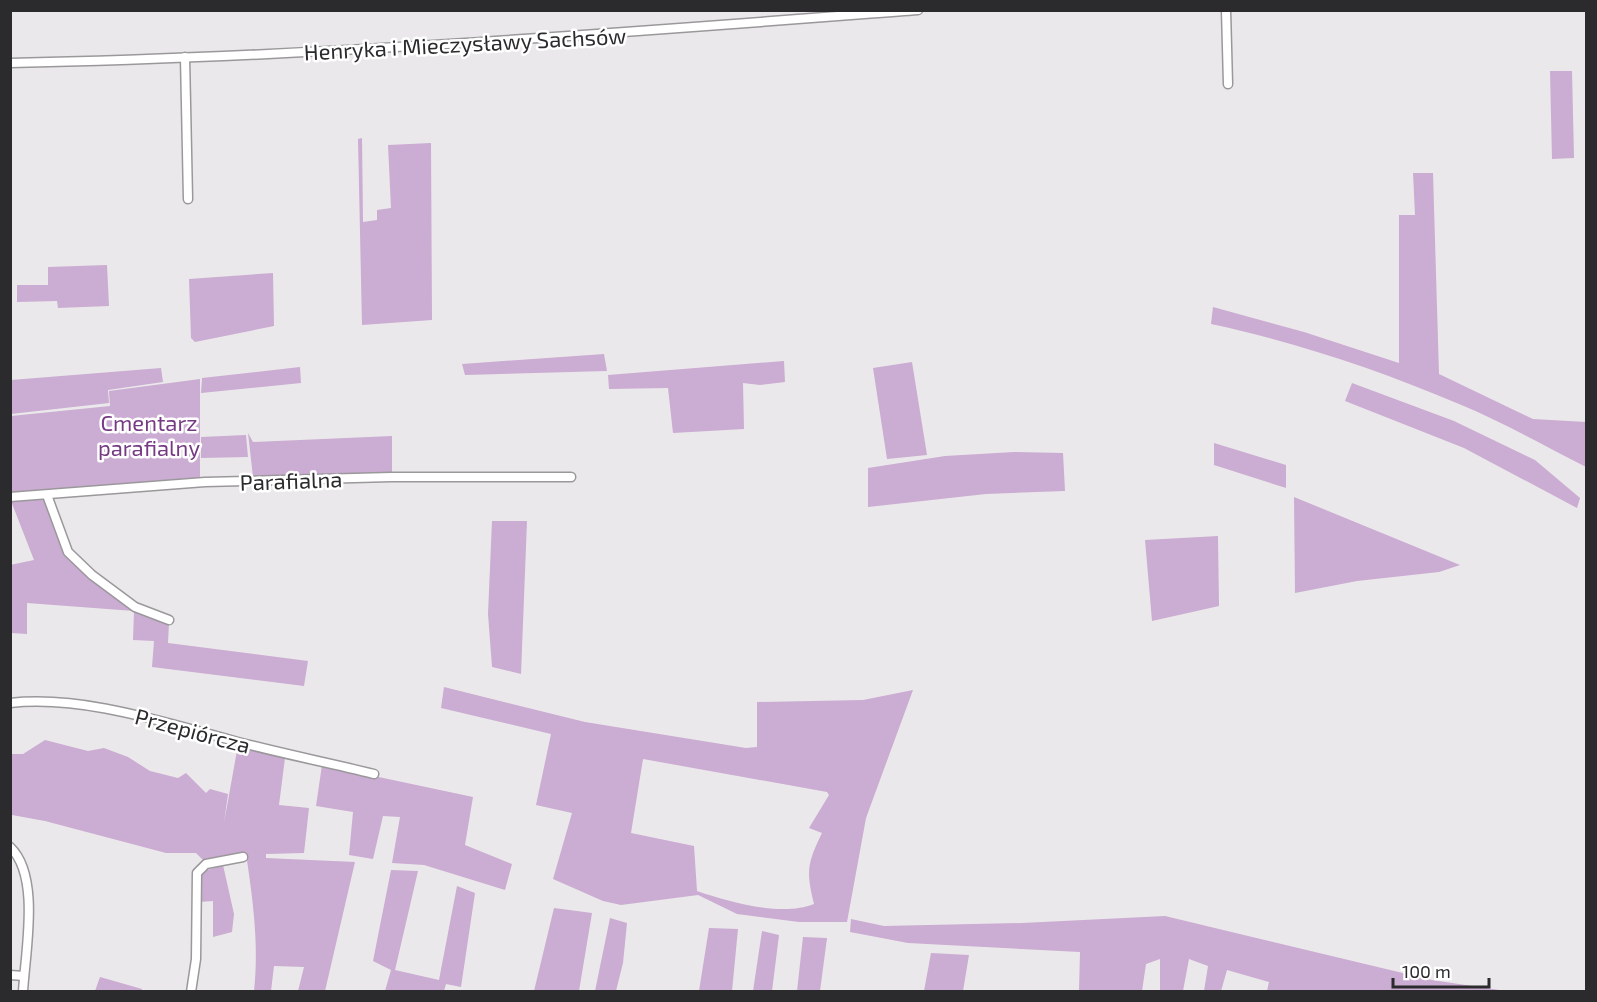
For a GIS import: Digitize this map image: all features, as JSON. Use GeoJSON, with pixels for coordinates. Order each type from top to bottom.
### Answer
{"type":"FeatureCollection","features":[{"type":"Feature","properties":{"kind":"street","name":"Henryka i Mieczysławy Sachsów"},"geometry":{"type":"LineString","coordinates":[[10,63],[185,57],[621,34],[918,10]]}},
{"type":"Feature","properties":{"kind":"street"},"geometry":{"type":"LineString","coordinates":[[1226,10],[1228,84]]}},
{"type":"Feature","properties":{"kind":"street"},"geometry":{"type":"LineString","coordinates":[[185,57],[188,199]]}},
{"type":"Feature","properties":{"kind":"street","name":"Parafialna"},"geometry":{"type":"LineString","coordinates":[[10,497],[205,482],[391,477],[571,477]]}},
{"type":"Feature","properties":{"kind":"street"},"geometry":{"type":"LineString","coordinates":[[47,495],[68,552],[92,575],[135,607],[169,620]]}},
{"type":"Feature","properties":{"kind":"street","name":"Przepiórcza"},"geometry":{"type":"LineString","coordinates":[[10,703],[48,703],[122,711],[298,758],[374,774]]}},
{"type":"Feature","properties":{"kind":"street"},"geometry":{"type":"LineString","coordinates":[[10,847],[21,861],[28,896],[23,992]]}},
{"type":"Feature","properties":{"kind":"street"},"geometry":{"type":"LineString","coordinates":[[191,992],[196,959],[197,873],[206,864],[243,857]]}},
{"type":"Feature","properties":{"kind":"street"},"geometry":{"type":"LineString","coordinates":[[10,975],[24,976]]}},
{"type":"Feature","properties":{"kind":"green space"},"geometry":{"type":"Polygon","coordinates":[[[1550,71],[1572,71],[1574,158],[1552,159],[1550,71]]]}},
{"type":"Feature","properties":{"kind":"green space"},"geometry":{"type":"Polygon","coordinates":[[[362,138],[363,222],[377,220],[377,210],[391,208],[388,145],[431,143],[432,320],[362,325],[358,139],[362,138]]]}},
{"type":"Feature","properties":{"kind":"green space"},"geometry":{"type":"Polygon","coordinates":[[[1413,173],[1433,173],[1439,374],[1533,419],[1586,422],[1586,467],[1492,418],[1398,380],[1306,348],[1211,324],[1213,307],[1304,332],[1399,363],[1399,215],[1415,215],[1413,173]]]}},
{"type":"Feature","properties":{"kind":"green space"},"geometry":{"type":"Polygon","coordinates":[[[107,265],[109,306],[58,308],[57,301],[17,302],[17,285],[48,285],[48,267],[107,265]]]}},
{"type":"Feature","properties":{"kind":"green space"},"geometry":{"type":"Polygon","coordinates":[[[273,273],[274,326],[195,342],[191,338],[189,279],[273,273]]]}},
{"type":"Feature","properties":{"kind":"green space"},"geometry":{"type":"Polygon","coordinates":[[[604,354],[607,371],[465,375],[462,364],[604,354]]]}},
{"type":"Feature","properties":{"kind":"green space"},"geometry":{"type":"Polygon","coordinates":[[[784,361],[785,382],[760,385],[743,383],[744,429],[673,433],[668,388],[609,389],[608,375],[784,361]]]}},
{"type":"Feature","properties":{"kind":"green space"},"geometry":{"type":"Polygon","coordinates":[[[912,362],[927,455],[887,459],[873,368],[912,362]]]}},
{"type":"Feature","properties":{"kind":"green space"},"geometry":{"type":"Polygon","coordinates":[[[300,367],[301,383],[201,393],[202,378],[300,367]]]}},
{"type":"Feature","properties":{"kind":"green space"},"geometry":{"type":"Polygon","coordinates":[[[161,368],[163,382],[108,390],[109,403],[11,414],[11,380],[161,368]]]}},
{"type":"Feature","properties":{"kind":"green space","name":"Cmentarz parafialny"},"geometry":{"type":"Polygon","coordinates":[[[200,379],[200,480],[11,492],[11,416],[110,406],[109,391],[200,379]]]}},
{"type":"Feature","properties":{"kind":"green space"},"geometry":{"type":"Polygon","coordinates":[[[1352,383],[1454,421],[1535,460],[1580,498],[1577,508],[1464,448],[1345,401],[1352,383]]]}},
{"type":"Feature","properties":{"kind":"green space"},"geometry":{"type":"Polygon","coordinates":[[[248,433],[253,442],[392,436],[392,474],[253,477],[248,433]]]}},
{"type":"Feature","properties":{"kind":"green space"},"geometry":{"type":"Polygon","coordinates":[[[246,435],[248,457],[201,458],[201,437],[246,435]]]}},
{"type":"Feature","properties":{"kind":"green space"},"geometry":{"type":"Polygon","coordinates":[[[1214,443],[1286,465],[1286,488],[1214,465],[1214,443]]]}},
{"type":"Feature","properties":{"kind":"green space"},"geometry":{"type":"Polygon","coordinates":[[[1014,452],[1063,453],[1065,491],[986,494],[868,507],[868,468],[945,456],[1014,452]]]}},
{"type":"Feature","properties":{"kind":"green space"},"geometry":{"type":"Polygon","coordinates":[[[1294,497],[1460,565],[1439,572],[1357,581],[1295,593],[1294,497]]]}},
{"type":"Feature","properties":{"kind":"green space"},"geometry":{"type":"Polygon","coordinates":[[[45,498],[66,553],[135,611],[169,623],[168,643],[308,661],[304,686],[152,667],[154,641],[133,640],[134,611],[27,603],[27,634],[11,633],[10,565],[34,560],[11,501],[45,498]]]}},
{"type":"Feature","properties":{"kind":"green space"},"geometry":{"type":"Polygon","coordinates":[[[492,521],[527,521],[521,674],[492,667],[488,614],[492,521]]]}},
{"type":"Feature","properties":{"kind":"green space"},"geometry":{"type":"Polygon","coordinates":[[[1218,536],[1219,606],[1152,621],[1145,540],[1218,536]]]}},
{"type":"Feature","properties":{"kind":"green space"},"geometry":{"type":"Polygon","coordinates":[[[444,687],[585,722],[746,748],[757,747],[757,702],[863,700],[913,690],[866,818],[847,922],[799,922],[737,914],[698,895],[621,905],[603,901],[553,879],[572,813],[536,805],[551,734],[441,708],[444,687]],[[643,759],[631,833],[694,846],[697,891],[724,900],[756,906],[801,908],[814,904],[809,868],[822,833],[809,828],[829,795],[827,792],[643,759]]]}},
{"type":"Feature","properties":{"kind":"green space"},"geometry":{"type":"Polygon","coordinates":[[[45,740],[88,751],[104,748],[128,757],[150,771],[178,778],[186,773],[206,793],[210,789],[228,794],[224,823],[238,745],[285,758],[279,805],[309,808],[304,853],[266,854],[266,858],[355,862],[325,991],[298,991],[304,967],[274,966],[271,991],[254,991],[256,940],[246,854],[204,861],[196,853],[166,853],[45,821],[12,815],[11,822],[11,754],[23,754],[45,740]]]}},
{"type":"Feature","properties":{"kind":"green space"},"geometry":{"type":"Polygon","coordinates":[[[322,765],[473,797],[465,845],[512,864],[505,890],[424,865],[392,863],[400,817],[383,816],[373,859],[349,855],[353,812],[316,806],[322,765]]]}},
{"type":"Feature","properties":{"kind":"green space"},"geometry":{"type":"Polygon","coordinates":[[[223,865],[234,914],[232,932],[213,937],[213,901],[199,902],[201,872],[223,865]]]}},
{"type":"Feature","properties":{"kind":"green space"},"geometry":{"type":"Polygon","coordinates":[[[391,870],[418,871],[395,970],[439,980],[457,886],[475,893],[461,987],[446,984],[444,991],[385,991],[391,970],[373,961],[391,870]]]}},
{"type":"Feature","properties":{"kind":"green space"},"geometry":{"type":"Polygon","coordinates":[[[554,908],[592,913],[579,991],[534,991],[554,908]]]}},
{"type":"Feature","properties":{"kind":"green space"},"geometry":{"type":"Polygon","coordinates":[[[1165,916],[1432,980],[1506,991],[1267,991],[1269,982],[1227,970],[1221,991],[1204,991],[1208,966],[1189,959],[1183,991],[1160,991],[1160,959],[1146,964],[1142,991],[1079,991],[1080,952],[908,943],[850,932],[851,919],[884,926],[1022,923],[1165,916]]]}},
{"type":"Feature","properties":{"kind":"green space"},"geometry":{"type":"Polygon","coordinates":[[[610,918],[627,923],[623,963],[616,991],[595,991],[610,918]]]}},
{"type":"Feature","properties":{"kind":"green space"},"geometry":{"type":"Polygon","coordinates":[[[709,928],[738,929],[732,991],[699,991],[709,928]]]}},
{"type":"Feature","properties":{"kind":"green space"},"geometry":{"type":"Polygon","coordinates":[[[762,931],[779,935],[772,991],[753,991],[762,931]]]}},
{"type":"Feature","properties":{"kind":"green space"},"geometry":{"type":"Polygon","coordinates":[[[803,937],[827,938],[820,991],[797,991],[803,937]]]}},
{"type":"Feature","properties":{"kind":"green space"},"geometry":{"type":"Polygon","coordinates":[[[931,953],[969,955],[963,991],[924,991],[931,953]]]}},
{"type":"Feature","properties":{"kind":"green space"},"geometry":{"type":"Polygon","coordinates":[[[100,977],[142,989],[142,991],[95,991],[100,977]]]}}]}
